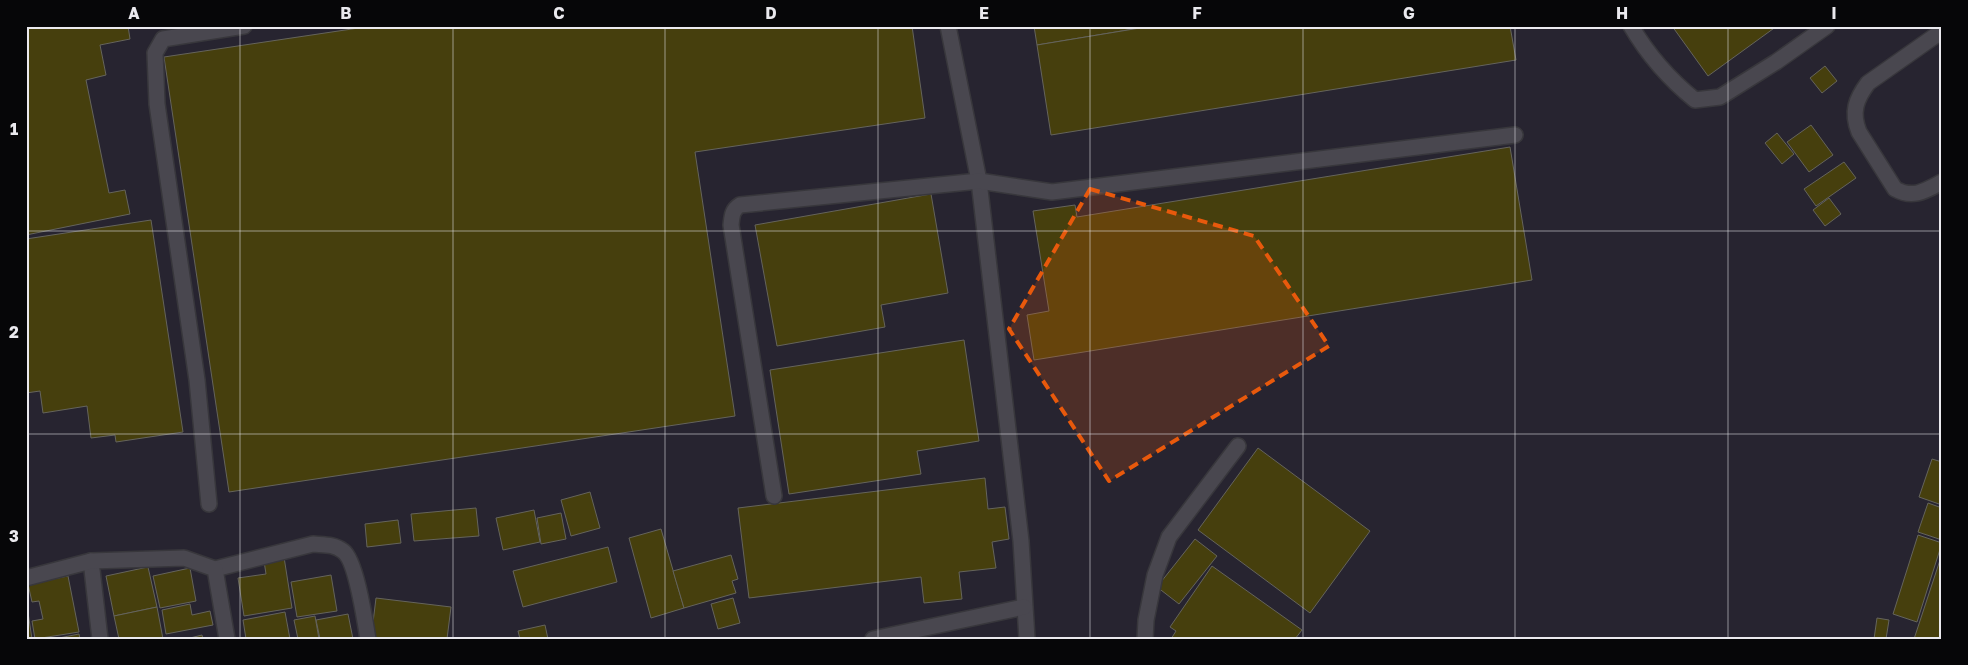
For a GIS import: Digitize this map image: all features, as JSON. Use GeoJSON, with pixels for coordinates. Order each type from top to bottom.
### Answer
{"type":"FeatureCollection","features":[{"type":"Feature","properties":{"kind":"lane"},"geometry":{"type":"LineString","coordinates":[[209,504],[197,380],[157,104],[155,53],[163,39],[244,26]]}},
{"type":"Feature","properties":{"kind":"lane"},"geometry":{"type":"LineString","coordinates":[[948,26],[979,181],[1021,541],[1027,639]]}},
{"type":"Feature","properties":{"kind":"lane"},"geometry":{"type":"LineString","coordinates":[[1631,26],[1640,42],[1673,82],[1695,100],[1720,97],[1776,62],[1827,26]]}},
{"type":"Feature","properties":{"kind":"lane"},"geometry":{"type":"LineString","coordinates":[[1942,31],[1868,83],[1859,94],[1854,112],[1859,132],[1894,189],[1902,194],[1917,194],[1942,182]]}},
{"type":"Feature","properties":{"kind":"lane"},"geometry":{"type":"LineString","coordinates":[[774,496],[731,225],[732,214],[735,208],[747,204],[979,181],[1052,192],[1516,135]]}},
{"type":"Feature","properties":{"kind":"lane"},"geometry":{"type":"LineString","coordinates":[[1145,639],[1146,620],[1155,575],[1169,537],[1238,446]]}},
{"type":"Feature","properties":{"kind":"lane"},"geometry":{"type":"LineString","coordinates":[[26,578],[91,561],[184,558],[216,568],[313,544],[330,545],[344,551],[353,565],[368,639]]}},
{"type":"Feature","properties":{"kind":"lane"},"geometry":{"type":"LineString","coordinates":[[91,561],[100,639]]}},
{"type":"Feature","properties":{"kind":"lane"},"geometry":{"type":"LineString","coordinates":[[216,568],[227,639]]}},
{"type":"Feature","properties":{"kind":"lane"},"geometry":{"type":"LineString","coordinates":[[873,639],[1024,608]]}},
{"type":"Feature","properties":{"kind":"highlighted area"},"geometry":{"type":"Polygon","coordinates":[[[1090,189],[1254,236],[1329,346],[1109,481],[1009,329],[1090,189]]]}},
{"type":"Feature","properties":{"kind":"shaded area"},"geometry":{"type":"Polygon","coordinates":[[[26,26],[1942,26],[1942,639],[26,639],[26,26]]]}},
{"type":"Feature","properties":{"kind":"building"},"geometry":{"type":"Polygon","coordinates":[[[26,26],[128,26],[130,39],[100,45],[106,75],[86,80],[109,193],[125,190],[130,214],[26,235],[26,26]]]}},
{"type":"Feature","properties":{"kind":"building"},"geometry":{"type":"Polygon","coordinates":[[[372,26],[912,26],[925,118],[695,152],[735,416],[229,492],[164,57],[372,26]]]}},
{"type":"Feature","properties":{"kind":"building"},"geometry":{"type":"Polygon","coordinates":[[[1034,26],[1152,26],[1037,45],[1034,26]]]}},
{"type":"Feature","properties":{"kind":"building"},"geometry":{"type":"Polygon","coordinates":[[[1152,26],[1510,26],[1516,60],[1051,135],[1037,45],[1152,26]]]}},
{"type":"Feature","properties":{"kind":"building"},"geometry":{"type":"Polygon","coordinates":[[[1672,26],[1777,26],[1708,76],[1672,26]]]}},
{"type":"Feature","properties":{"kind":"building"},"geometry":{"type":"Polygon","coordinates":[[[1825,66],[1837,81],[1822,93],[1810,78],[1825,66]]]}},
{"type":"Feature","properties":{"kind":"building"},"geometry":{"type":"Polygon","coordinates":[[[1811,125],[1833,155],[1809,172],[1787,142],[1811,125]]]}},
{"type":"Feature","properties":{"kind":"building"},"geometry":{"type":"Polygon","coordinates":[[[1777,133],[1794,154],[1782,164],[1765,143],[1777,133]]]}},
{"type":"Feature","properties":{"kind":"building"},"geometry":{"type":"Polygon","coordinates":[[[1510,147],[1532,280],[1034,360],[1027,315],[1049,311],[1033,211],[1075,205],[1077,217],[1510,147]]]}},
{"type":"Feature","properties":{"kind":"building"},"geometry":{"type":"Polygon","coordinates":[[[1844,162],[1856,178],[1816,206],[1804,189],[1844,162]]]}},
{"type":"Feature","properties":{"kind":"building"},"geometry":{"type":"Polygon","coordinates":[[[931,194],[948,293],[881,305],[885,327],[777,346],[755,225],[931,194]]]}},
{"type":"Feature","properties":{"kind":"building"},"geometry":{"type":"Polygon","coordinates":[[[1829,198],[1841,214],[1825,226],[1813,210],[1829,198]]]}},
{"type":"Feature","properties":{"kind":"building"},"geometry":{"type":"Polygon","coordinates":[[[151,220],[183,432],[116,442],[115,435],[91,438],[87,406],[43,413],[40,391],[26,393],[26,239],[151,220]]]}},
{"type":"Feature","properties":{"kind":"building"},"geometry":{"type":"Polygon","coordinates":[[[964,340],[979,441],[917,451],[921,474],[789,494],[770,370],[964,340]]]}},
{"type":"Feature","properties":{"kind":"building"},"geometry":{"type":"Polygon","coordinates":[[[1258,448],[1370,531],[1310,613],[1198,530],[1258,448]]]}},
{"type":"Feature","properties":{"kind":"building"},"geometry":{"type":"Polygon","coordinates":[[[1932,459],[1942,462],[1942,505],[1919,497],[1932,459]]]}},
{"type":"Feature","properties":{"kind":"building"},"geometry":{"type":"Polygon","coordinates":[[[985,478],[988,509],[1005,507],[1009,539],[992,542],[996,568],[959,572],[962,599],[924,603],[921,577],[749,598],[738,508],[985,478]]]}},
{"type":"Feature","properties":{"kind":"building"},"geometry":{"type":"Polygon","coordinates":[[[590,492],[600,528],[571,536],[561,500],[590,492]]]}},
{"type":"Feature","properties":{"kind":"building"},"geometry":{"type":"Polygon","coordinates":[[[1928,503],[1942,508],[1942,540],[1918,532],[1928,503]]]}},
{"type":"Feature","properties":{"kind":"building"},"geometry":{"type":"Polygon","coordinates":[[[476,508],[479,536],[414,541],[411,514],[476,508]]]}},
{"type":"Feature","properties":{"kind":"building"},"geometry":{"type":"Polygon","coordinates":[[[534,510],[540,542],[503,550],[496,518],[534,510]]]}},
{"type":"Feature","properties":{"kind":"building"},"geometry":{"type":"Polygon","coordinates":[[[561,513],[566,539],[541,544],[537,518],[561,513]]]}},
{"type":"Feature","properties":{"kind":"building"},"geometry":{"type":"Polygon","coordinates":[[[398,520],[401,543],[367,547],[365,524],[398,520]]]}},
{"type":"Feature","properties":{"kind":"building"},"geometry":{"type":"Polygon","coordinates":[[[661,529],[684,608],[651,618],[629,538],[661,529]]]}},
{"type":"Feature","properties":{"kind":"building"},"geometry":{"type":"Polygon","coordinates":[[[1918,535],[1942,543],[1917,622],[1893,614],[1918,535]]]}},
{"type":"Feature","properties":{"kind":"building"},"geometry":{"type":"Polygon","coordinates":[[[1195,539],[1217,556],[1179,604],[1157,587],[1195,539]]]}},
{"type":"Feature","properties":{"kind":"building"},"geometry":{"type":"Polygon","coordinates":[[[608,547],[617,582],[523,607],[513,571],[608,547]]]}},
{"type":"Feature","properties":{"kind":"building"},"geometry":{"type":"Polygon","coordinates":[[[1942,554],[1940,639],[1914,639],[1942,554]]]}},
{"type":"Feature","properties":{"kind":"building"},"geometry":{"type":"Polygon","coordinates":[[[731,555],[738,579],[732,581],[736,593],[684,608],[673,571],[731,555]]]}},
{"type":"Feature","properties":{"kind":"building"},"geometry":{"type":"Polygon","coordinates":[[[284,557],[292,608],[244,616],[238,578],[266,574],[264,561],[284,557]]]}},
{"type":"Feature","properties":{"kind":"building"},"geometry":{"type":"Polygon","coordinates":[[[1212,566],[1302,630],[1295,639],[1171,639],[1176,631],[1170,627],[1212,566]]]}},
{"type":"Feature","properties":{"kind":"building"},"geometry":{"type":"Polygon","coordinates":[[[148,567],[157,607],[114,616],[106,576],[148,567]]]}},
{"type":"Feature","properties":{"kind":"building"},"geometry":{"type":"Polygon","coordinates":[[[190,568],[196,601],[160,608],[153,576],[190,568]]]}},
{"type":"Feature","properties":{"kind":"building"},"geometry":{"type":"Polygon","coordinates":[[[331,575],[337,611],[297,617],[291,582],[331,575]]]}},
{"type":"Feature","properties":{"kind":"building"},"geometry":{"type":"Polygon","coordinates":[[[68,576],[79,632],[35,639],[32,621],[43,619],[39,601],[32,602],[28,584],[68,576]]]}},
{"type":"Feature","properties":{"kind":"building"},"geometry":{"type":"Polygon","coordinates":[[[376,598],[451,607],[447,639],[371,639],[376,598]]]}},
{"type":"Feature","properties":{"kind":"building"},"geometry":{"type":"Polygon","coordinates":[[[733,598],[740,623],[718,629],[711,604],[733,598]]]}},
{"type":"Feature","properties":{"kind":"building"},"geometry":{"type":"Polygon","coordinates":[[[26,599],[32,639],[26,639],[26,599]]]}},
{"type":"Feature","properties":{"kind":"building"},"geometry":{"type":"Polygon","coordinates":[[[190,604],[192,615],[210,611],[213,625],[166,634],[162,610],[190,604]]]}},
{"type":"Feature","properties":{"kind":"building"},"geometry":{"type":"Polygon","coordinates":[[[157,607],[163,639],[119,639],[114,616],[157,607]]]}},
{"type":"Feature","properties":{"kind":"building"},"geometry":{"type":"Polygon","coordinates":[[[285,612],[290,639],[246,639],[243,620],[285,612]]]}},
{"type":"Feature","properties":{"kind":"building"},"geometry":{"type":"Polygon","coordinates":[[[348,614],[353,639],[320,639],[316,620],[348,614]]]}},
{"type":"Feature","properties":{"kind":"building"},"geometry":{"type":"Polygon","coordinates":[[[315,616],[319,639],[298,639],[294,620],[315,616]]]}},
{"type":"Feature","properties":{"kind":"building"},"geometry":{"type":"Polygon","coordinates":[[[1877,618],[1889,620],[1886,639],[1874,639],[1877,618]]]}},
{"type":"Feature","properties":{"kind":"building"},"geometry":{"type":"Polygon","coordinates":[[[545,625],[548,639],[520,639],[518,631],[545,625]]]}},
{"type":"Feature","properties":{"kind":"building"},"geometry":{"type":"Polygon","coordinates":[[[79,634],[80,639],[54,639],[79,634]]]}},
{"type":"Feature","properties":{"kind":"building"},"geometry":{"type":"Polygon","coordinates":[[[202,635],[203,639],[186,639],[202,635]]]}}]}
